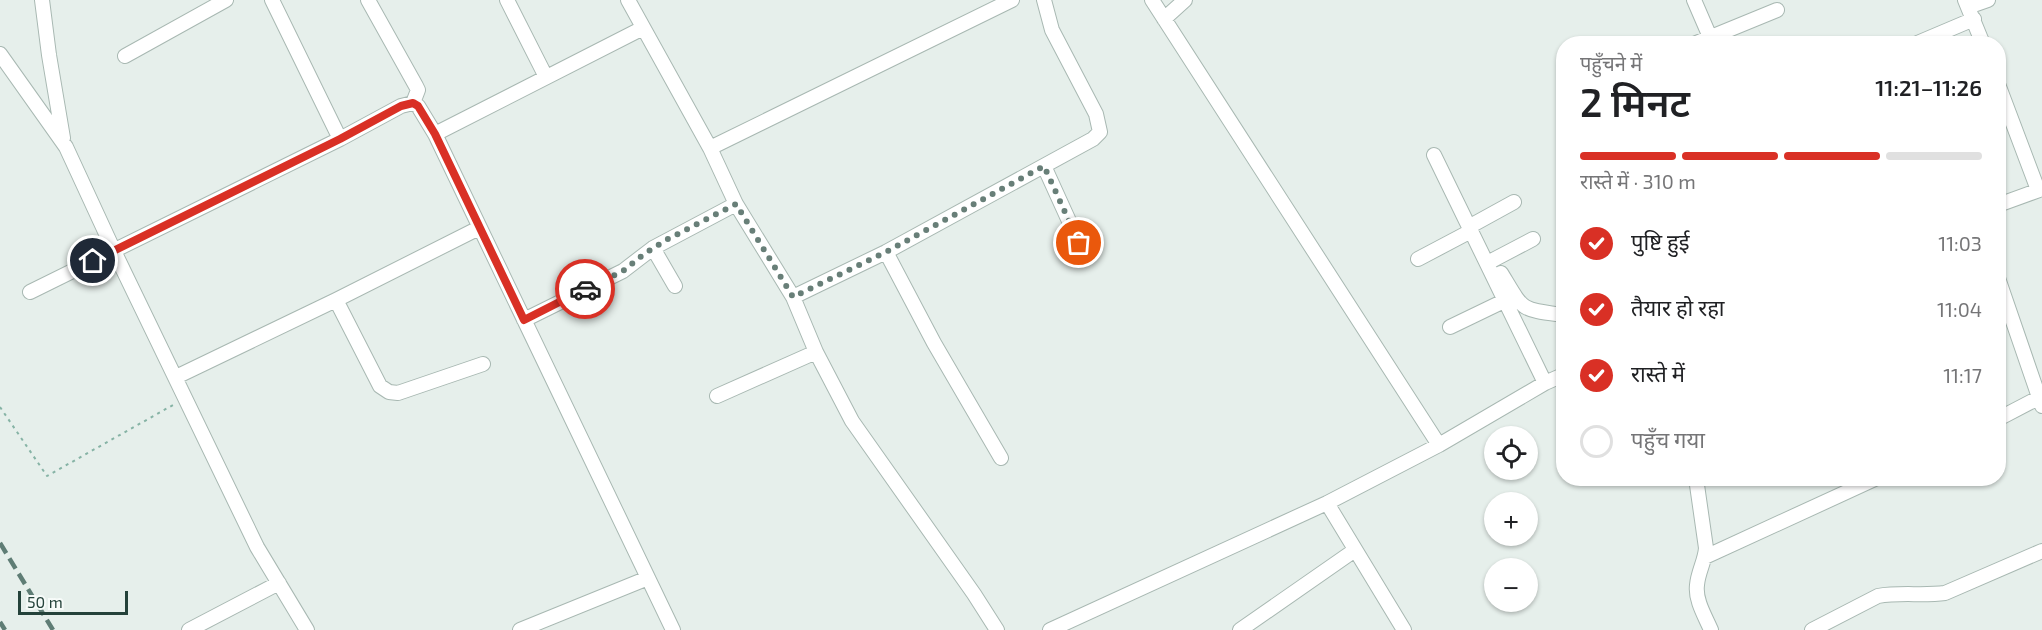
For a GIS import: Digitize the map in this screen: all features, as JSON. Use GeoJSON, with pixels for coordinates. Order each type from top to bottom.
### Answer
{"type":"FeatureCollection","features":[{"type":"Feature","properties":{"kind":"street"},"geometry":{"type":"LineString","coordinates":[[42,0],[64,144]]}},
{"type":"Feature","properties":{"kind":"street"},"geometry":{"type":"LineString","coordinates":[[125,56],[226,0]]}},
{"type":"Feature","properties":{"kind":"street"},"geometry":{"type":"LineString","coordinates":[[272,0],[340,139]]}},
{"type":"Feature","properties":{"kind":"street"},"geometry":{"type":"LineString","coordinates":[[368,0],[416,86],[417,95],[413,103]]}},
{"type":"Feature","properties":{"kind":"street"},"geometry":{"type":"LineString","coordinates":[[507,0],[546,77]]}},
{"type":"Feature","properties":{"kind":"street"},"geometry":{"type":"LineString","coordinates":[[628,0],[710,148],[736,204],[793,297],[816,352],[852,421],[997,630]]}},
{"type":"Feature","properties":{"kind":"street"},"geometry":{"type":"LineString","coordinates":[[710,148],[1012,0]]}},
{"type":"Feature","properties":{"kind":"street"},"geometry":{"type":"LineString","coordinates":[[793,297],[886,252],[1093,139],[1100,132],[1096,114],[1052,30],[1044,0]]}},
{"type":"Feature","properties":{"kind":"street"},"geometry":{"type":"LineString","coordinates":[[1152,0],[1438,445]]}},
{"type":"Feature","properties":{"kind":"street"},"geometry":{"type":"LineString","coordinates":[[1164,19],[1185,0]]}},
{"type":"Feature","properties":{"kind":"street"},"geometry":{"type":"LineString","coordinates":[[1694,0],[1709,36]]}},
{"type":"Feature","properties":{"kind":"street"},"geometry":{"type":"LineString","coordinates":[[1927,36],[1969,9],[1988,0]]}},
{"type":"Feature","properties":{"kind":"street"},"geometry":{"type":"LineString","coordinates":[[1720,36],[1777,9]]}},
{"type":"Feature","properties":{"kind":"street"},"geometry":{"type":"LineString","coordinates":[[1969,9],[1980,36]]}},
{"type":"Feature","properties":{"kind":"street"},"geometry":{"type":"LineString","coordinates":[[435,134],[644,28]]}},
{"type":"Feature","properties":{"kind":"street"},"geometry":{"type":"LineString","coordinates":[[0,54],[64,144],[257,548],[307,630]]}},
{"type":"Feature","properties":{"kind":"street"},"geometry":{"type":"LineString","coordinates":[[30,292],[340,139],[401,106],[413,103],[418,106],[435,134],[673,630]]}},
{"type":"Feature","properties":{"kind":"street"},"geometry":{"type":"LineString","coordinates":[[2006,104],[2040,190],[2006,202]]}},
{"type":"Feature","properties":{"kind":"street"},"geometry":{"type":"LineString","coordinates":[[1434,154],[1454,198],[1523,307],[1556,314]]}},
{"type":"Feature","properties":{"kind":"street"},"geometry":{"type":"LineString","coordinates":[[1044,166],[1079,243]]}},
{"type":"Feature","properties":{"kind":"street"},"geometry":{"type":"LineString","coordinates":[[1418,259],[1514,202]]}},
{"type":"Feature","properties":{"kind":"street"},"geometry":{"type":"LineString","coordinates":[[524,320],[623,271],[653,248],[736,204]]}},
{"type":"Feature","properties":{"kind":"street"},"geometry":{"type":"LineString","coordinates":[[176,377],[479,228]]}},
{"type":"Feature","properties":{"kind":"street"},"geometry":{"type":"LineString","coordinates":[[1473,228],[1545,383]]}},
{"type":"Feature","properties":{"kind":"street"},"geometry":{"type":"LineString","coordinates":[[1493,260],[1533,239]]}},
{"type":"Feature","properties":{"kind":"street"},"geometry":{"type":"LineString","coordinates":[[653,248],[675,286]]}},
{"type":"Feature","properties":{"kind":"street"},"geometry":{"type":"LineString","coordinates":[[886,252],[934,343],[1001,458]]}},
{"type":"Feature","properties":{"kind":"street"},"geometry":{"type":"LineString","coordinates":[[336,300],[380,386],[389,392],[398,393],[483,364]]}},
{"type":"Feature","properties":{"kind":"street"},"geometry":{"type":"LineString","coordinates":[[1450,327],[1506,300]]}},
{"type":"Feature","properties":{"kind":"street"},"geometry":{"type":"LineString","coordinates":[[2006,301],[2041,400],[2006,415]]}},
{"type":"Feature","properties":{"kind":"street"},"geometry":{"type":"LineString","coordinates":[[717,396],[816,352]]}},
{"type":"Feature","properties":{"kind":"street"},"geometry":{"type":"LineString","coordinates":[[1050,630],[1327,502],[1438,445],[1556,378]]}},
{"type":"Feature","properties":{"kind":"street"},"geometry":{"type":"LineString","coordinates":[[1697,486],[1706,548],[1697,584],[1697,597],[1711,630]]}},
{"type":"Feature","properties":{"kind":"street"},"geometry":{"type":"LineString","coordinates":[[1705,557],[1860,486]]}},
{"type":"Feature","properties":{"kind":"street"},"geometry":{"type":"LineString","coordinates":[[1327,502],[1404,630]]}},
{"type":"Feature","properties":{"kind":"street"},"geometry":{"type":"LineString","coordinates":[[1240,630],[1355,550]]}},
{"type":"Feature","properties":{"kind":"street"},"geometry":{"type":"LineString","coordinates":[[1812,630],[1878,596],[1945,593],[2042,551]]}},
{"type":"Feature","properties":{"kind":"street"},"geometry":{"type":"LineString","coordinates":[[520,630],[648,578]]}},
{"type":"Feature","properties":{"kind":"street"},"geometry":{"type":"LineString","coordinates":[[189,630],[279,583]]}},
{"type":"Feature","properties":{"kind":"path"},"geometry":{"type":"LineString","coordinates":[[0,407],[47,476],[186,398]]}},
{"type":"Feature","properties":{"kind":"railway"},"geometry":{"type":"LineString","coordinates":[[0,543],[53,630]]}},
{"type":"Feature","properties":{"kind":"railway"},"geometry":{"type":"LineString","coordinates":[[0,622],[5,630]]}},
{"type":"Feature","properties":{"kind":"way so far"},"geometry":{"type":"LineString","coordinates":[[585,289],[623,271],[668,239],[736,204],[793,297],[886,252],[1044,166],[1079,243]]}},
{"type":"Feature","properties":{"kind":"route"},"geometry":{"type":"LineString","coordinates":[[93,261],[340,139],[401,106],[413,103],[418,106],[435,134],[524,320],[585,289]]}}]}
